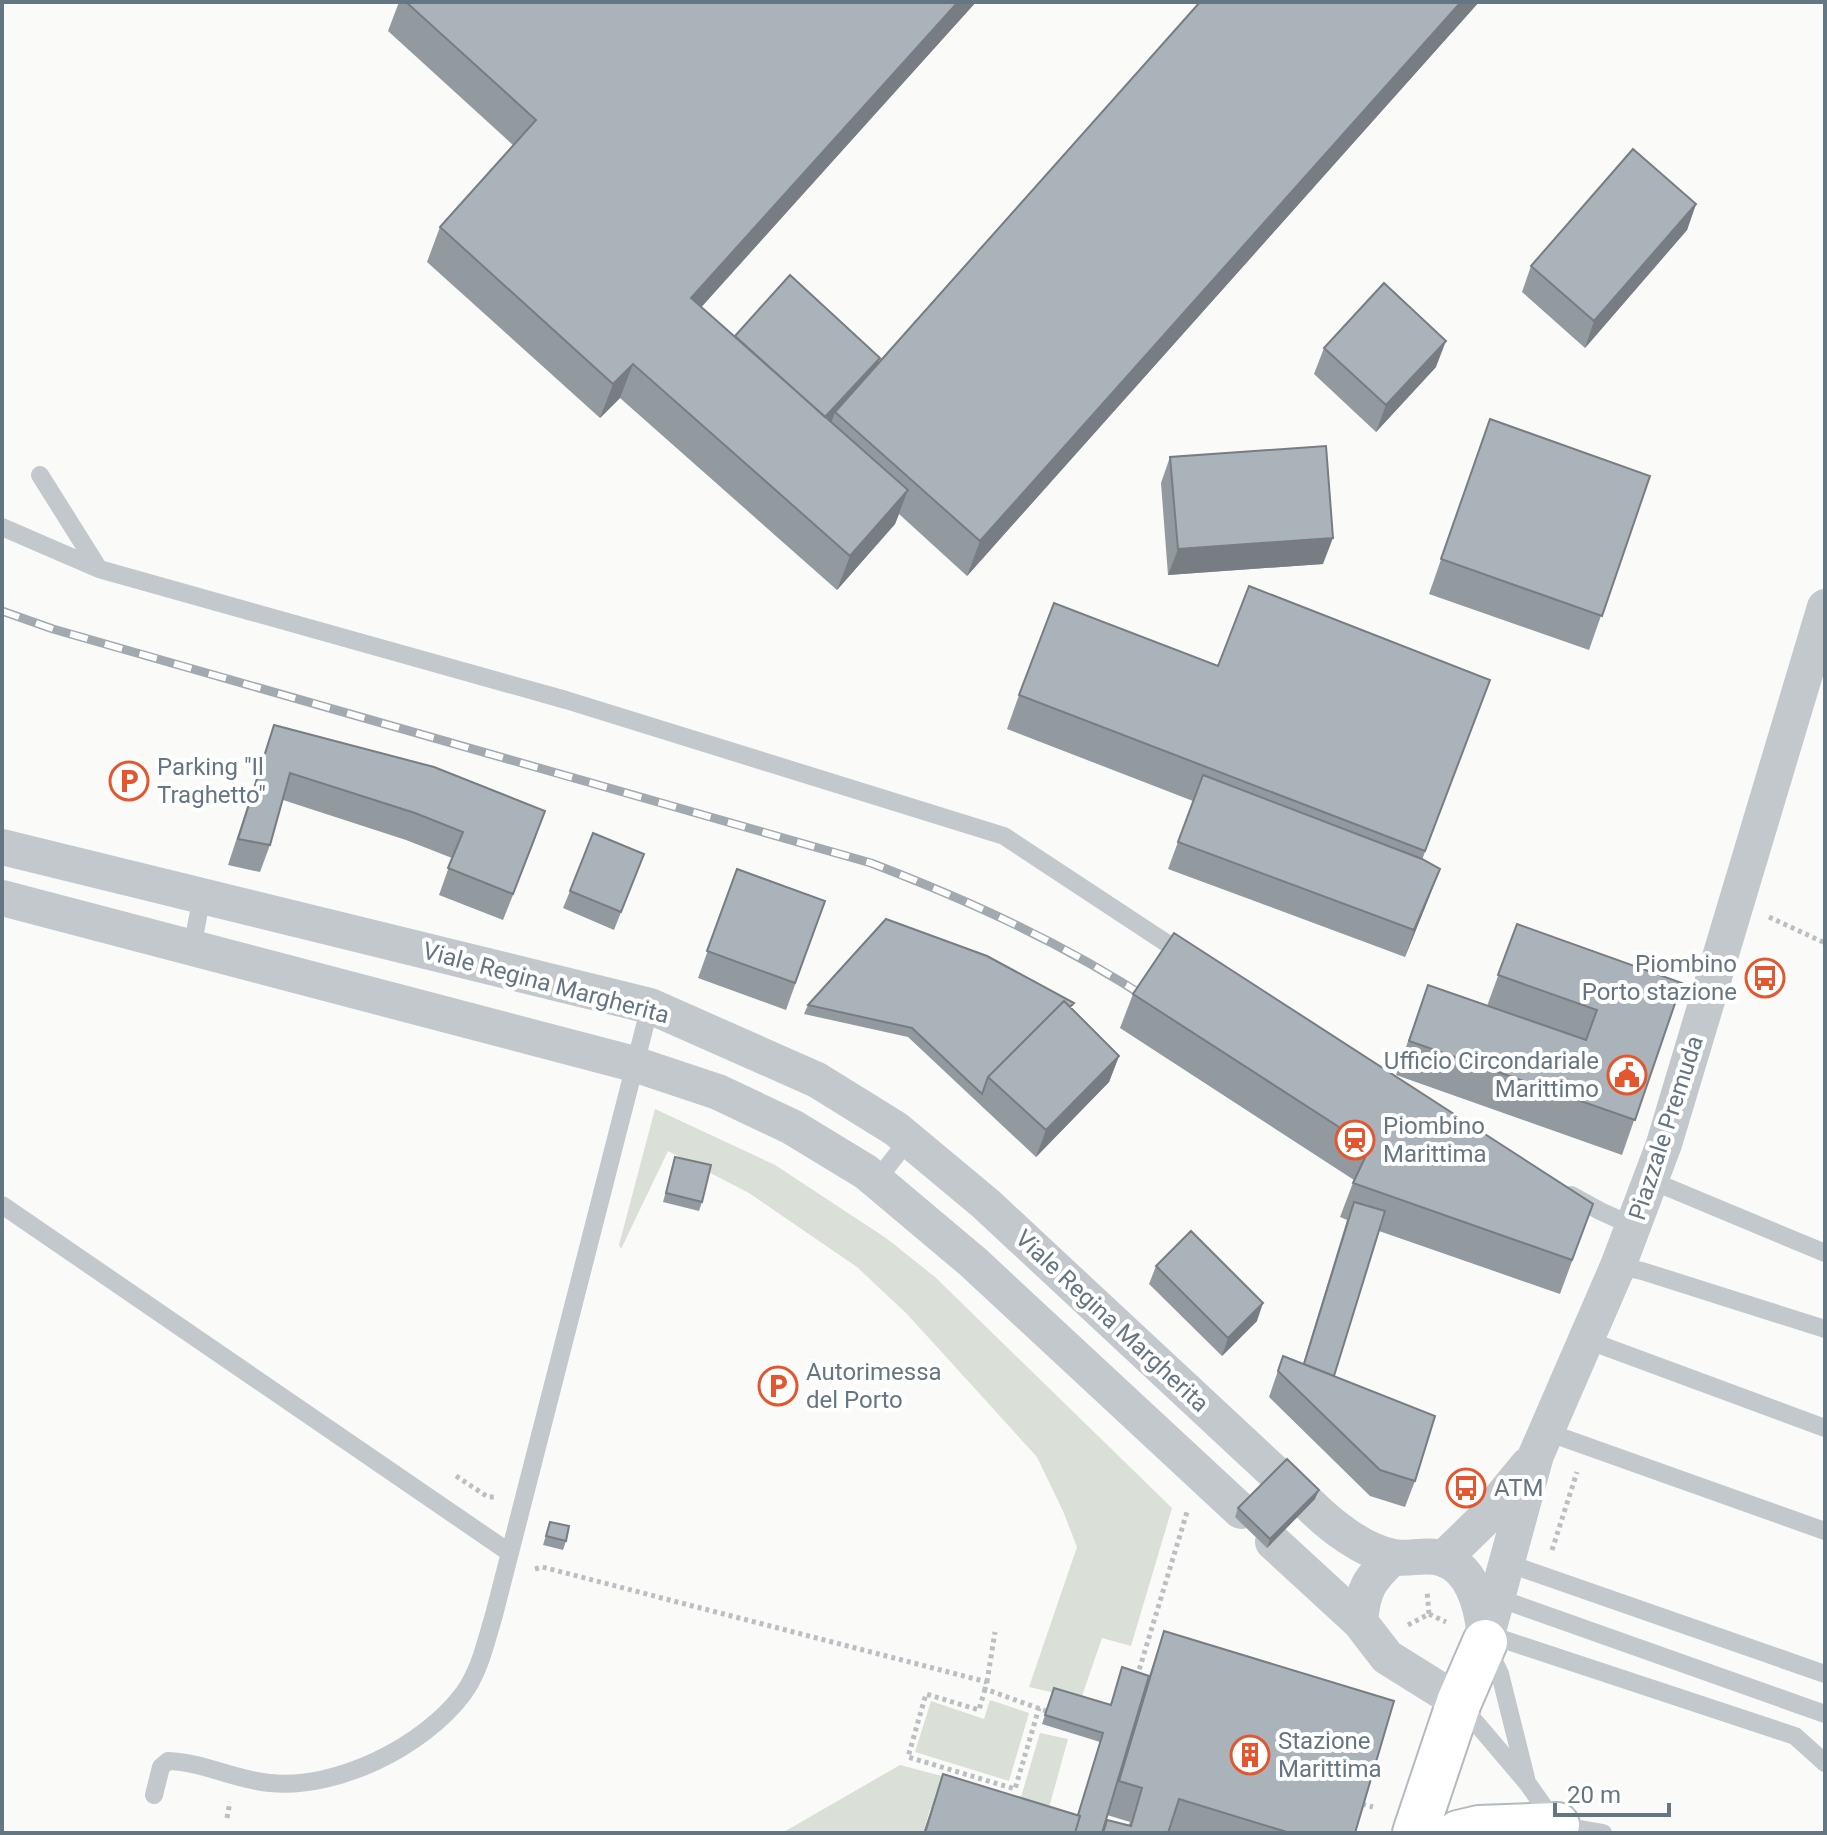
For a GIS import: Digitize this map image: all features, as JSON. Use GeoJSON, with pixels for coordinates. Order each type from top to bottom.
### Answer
{"type":"FeatureCollection","features":[{"type":"Feature","properties":{"kind":"street","name":"Piazzale Premuda"},"geometry":{"type":"LineString","coordinates":[[1486,1638],[1542,1444],[1618,1266],[1664,1144],[1825,607]]}},
{"type":"Feature","properties":{"kind":"street","name":"Viale Regina Margherita"},"geometry":{"type":"LineString","coordinates":[[2,847],[650,1006],[817,1080],[896,1129],[986,1204],[1277,1475]]}},
{"type":"Feature","properties":{"kind":"street","name":"Viale Regina Margherita"},"geometry":{"type":"LineString","coordinates":[[2,898],[634,1064],[718,1092],[767,1115],[876,1181],[973,1262],[1241,1511]]}},
{"type":"Feature","properties":{"kind":"street","name":"Piazzale Premuda"},"geometry":{"type":"LineString","coordinates":[[1435,1569],[1482,1521],[1542,1444]]}},
{"type":"Feature","properties":{"kind":"street"},"geometry":{"type":"LineString","coordinates":[[1310,1505],[1360,1543],[1393,1557],[1435,1569],[1455,1567],[1469,1581],[1478,1598],[1486,1638],[1459,1702],[1415,1833]]}},
{"type":"Feature","properties":{"kind":"street"},"geometry":{"type":"LineString","coordinates":[[1273,1542],[1360,1622],[1387,1657],[1459,1702]]}},
{"type":"Feature","properties":{"kind":"street"},"geometry":{"type":"LineString","coordinates":[[1360,1622],[1365,1590],[1372,1576],[1393,1557]]}},
{"type":"Feature","properties":{"kind":"street"},"geometry":{"type":"LineString","coordinates":[[1458,1833],[1479,1828],[1561,1829]]}},
{"type":"Feature","properties":{"kind":"lane"},"geometry":{"type":"LineString","coordinates":[[40,475],[99,569]]}},
{"type":"Feature","properties":{"kind":"lane"},"geometry":{"type":"LineString","coordinates":[[2,527],[99,569],[566,700],[1004,836],[1196,963]]}},
{"type":"Feature","properties":{"kind":"lane"},"geometry":{"type":"LineString","coordinates":[[192,948],[202,896]]}},
{"type":"Feature","properties":{"kind":"lane"},"geometry":{"type":"LineString","coordinates":[[154,1795],[161,1767],[168,1761],[191,1763],[269,1783],[304,1783],[341,1775],[419,1737],[464,1692],[480,1661],[510,1553],[650,1006]]}},
{"type":"Feature","properties":{"kind":"lane"},"geometry":{"type":"LineString","coordinates":[[876,1181],[909,1139]]}},
{"type":"Feature","properties":{"kind":"lane"},"geometry":{"type":"LineString","coordinates":[[1650,1180],[1825,1253]]}},
{"type":"Feature","properties":{"kind":"lane"},"geometry":{"type":"LineString","coordinates":[[1560,1188],[1633,1226]]}},
{"type":"Feature","properties":{"kind":"lane"},"geometry":{"type":"LineString","coordinates":[[2,1205],[510,1553]]}},
{"type":"Feature","properties":{"kind":"lane"},"geometry":{"type":"LineString","coordinates":[[1618,1266],[1825,1329]]}},
{"type":"Feature","properties":{"kind":"lane"},"geometry":{"type":"LineString","coordinates":[[1587,1340],[1825,1428]]}},
{"type":"Feature","properties":{"kind":"lane"},"geometry":{"type":"LineString","coordinates":[[1542,1444],[1586,1445],[1825,1531]]}},
{"type":"Feature","properties":{"kind":"lane"},"geometry":{"type":"LineString","coordinates":[[1507,1563],[1825,1674]]}},
{"type":"Feature","properties":{"kind":"lane"},"geometry":{"type":"LineString","coordinates":[[1498,1598],[1825,1714]]}},
{"type":"Feature","properties":{"kind":"lane"},"geometry":{"type":"LineString","coordinates":[[1486,1638],[1795,1736],[1825,1763]]}},
{"type":"Feature","properties":{"kind":"lane"},"geometry":{"type":"LineString","coordinates":[[1486,1638],[1500,1674],[1528,1784]]}},
{"type":"Feature","properties":{"kind":"lane"},"geometry":{"type":"LineString","coordinates":[[1459,1702],[1528,1784],[1561,1829],[1603,1833]]}},
{"type":"Feature","properties":{"kind":"path"},"geometry":{"type":"LineString","coordinates":[[1760,913],[1825,943]]}},
{"type":"Feature","properties":{"kind":"path"},"geometry":{"type":"LineString","coordinates":[[1543,1575],[1586,1445]]}},
{"type":"Feature","properties":{"kind":"path"},"geometry":{"type":"LineString","coordinates":[[456,1476],[488,1497],[507,1492]]}},
{"type":"Feature","properties":{"kind":"path"},"geometry":{"type":"LineString","coordinates":[[1135,1681],[1187,1512]]}},
{"type":"Feature","properties":{"kind":"path"},"geometry":{"type":"LineString","coordinates":[[535,1568],[557,1571],[986,1686],[1042,1710],[1015,1789],[908,1757],[926,1694],[979,1710],[986,1686],[995,1632]]}},
{"type":"Feature","properties":{"kind":"path"},"geometry":{"type":"LineString","coordinates":[[1405,1627],[1429,1614],[1435,1569]]}},
{"type":"Feature","properties":{"kind":"path"},"geometry":{"type":"LineString","coordinates":[[1362,1804],[1373,1807]]}},
{"type":"Feature","properties":{"kind":"shaded area"},"geometry":{"type":"Polygon","coordinates":[[[655,1109],[775,1165],[886,1238],[935,1277],[1172,1508],[1131,1646],[1102,1638],[1081,1699],[1029,1687],[1077,1547],[1063,1511],[1037,1457],[907,1314],[857,1267],[749,1193],[668,1151],[621,1249],[619,1245],[655,1109]]]}},
{"type":"Feature","properties":{"kind":"shaded area"},"geometry":{"type":"Polygon","coordinates":[[[990,1700],[1029,1713],[1009,1781],[915,1752],[931,1701],[984,1719],[990,1700]]]}},
{"type":"Feature","properties":{"kind":"shaded area"},"geometry":{"type":"Polygon","coordinates":[[[1040,1733],[1068,1739],[1042,1833],[930,1809],[923,1833],[782,1833],[900,1765],[1021,1797],[1040,1733]]]}},
{"type":"Feature","properties":{"kind":"building"},"geometry":{"type":"Polygon","coordinates":[[[406,2],[958,2],[691,298],[908,490],[850,556],[633,364],[613,384],[440,227],[536,120],[406,2]]]}},
{"type":"Feature","properties":{"kind":"building"},"geometry":{"type":"Polygon","coordinates":[[[1200,2],[1461,2],[980,541],[835,412],[1200,2]]]}},
{"type":"Feature","properties":{"kind":"building"},"geometry":{"type":"Polygon","coordinates":[[[1633,149],[1696,204],[1594,321],[1531,266],[1633,149]]]}},
{"type":"Feature","properties":{"kind":"building"},"geometry":{"type":"Polygon","coordinates":[[[790,275],[880,358],[825,417],[735,336],[790,275]]]}},
{"type":"Feature","properties":{"kind":"building"},"geometry":{"type":"Polygon","coordinates":[[[1384,283],[1446,341],[1386,405],[1324,348],[1384,283]]]}},
{"type":"Feature","properties":{"kind":"building"},"geometry":{"type":"Polygon","coordinates":[[[1490,419],[1650,476],[1602,616],[1441,559],[1490,419]]]}},
{"type":"Feature","properties":{"kind":"building"},"geometry":{"type":"Polygon","coordinates":[[[1326,446],[1333,538],[1178,549],[1170,457],[1326,446]]]}},
{"type":"Feature","properties":{"kind":"building"},"geometry":{"type":"Polygon","coordinates":[[[1249,586],[1490,680],[1425,851],[1019,695],[1054,603],[1218,666],[1249,586]]]}},
{"type":"Feature","properties":{"kind":"building"},"geometry":{"type":"Polygon","coordinates":[[[274,725],[434,767],[545,811],[513,894],[448,868],[463,832],[415,813],[290,773],[270,845],[238,839],[274,725]]]}},
{"type":"Feature","properties":{"kind":"building"},"geometry":{"type":"Polygon","coordinates":[[[1203,775],[1422,859],[1440,869],[1414,930],[1178,842],[1203,775]]]}},
{"type":"Feature","properties":{"kind":"building"},"geometry":{"type":"Polygon","coordinates":[[[593,833],[644,854],[621,912],[570,891],[593,833]]]}},
{"type":"Feature","properties":{"kind":"building"},"geometry":{"type":"Polygon","coordinates":[[[737,869],[825,901],[795,983],[707,951],[737,869]]]}},
{"type":"Feature","properties":{"kind":"building"},"geometry":{"type":"Polygon","coordinates":[[[886,919],[987,956],[1074,1003],[1070,1007],[1064,1001],[988,1077],[982,1094],[912,1028],[808,1005],[886,919]]]}},
{"type":"Feature","properties":{"kind":"building"},"geometry":{"type":"Polygon","coordinates":[[[1517,924],[1682,983],[1635,1120],[1409,1041],[1428,985],[1586,1040],[1597,1010],[1498,975],[1517,924]]]}},
{"type":"Feature","properties":{"kind":"building"},"geometry":{"type":"Polygon","coordinates":[[[1174,933],[1593,1204],[1572,1260],[1353,1183],[1370,1147],[1133,994],[1174,933]]]}},
{"type":"Feature","properties":{"kind":"building"},"geometry":{"type":"Polygon","coordinates":[[[1064,1001],[1119,1056],[1046,1130],[988,1077],[1064,1001]]]}},
{"type":"Feature","properties":{"kind":"building"},"geometry":{"type":"Polygon","coordinates":[[[675,1157],[711,1165],[702,1202],[666,1193],[675,1157]]]}},
{"type":"Feature","properties":{"kind":"building"},"geometry":{"type":"Polygon","coordinates":[[[1354,1202],[1385,1211],[1334,1376],[1304,1364],[1354,1202]]]}},
{"type":"Feature","properties":{"kind":"building"},"geometry":{"type":"Polygon","coordinates":[[[1191,1231],[1263,1303],[1228,1338],[1156,1266],[1191,1231]]]}},
{"type":"Feature","properties":{"kind":"building"},"geometry":{"type":"Polygon","coordinates":[[[1283,1356],[1435,1416],[1415,1481],[1380,1470],[1278,1371],[1283,1356]]]}},
{"type":"Feature","properties":{"kind":"building"},"geometry":{"type":"Polygon","coordinates":[[[1287,1459],[1319,1490],[1270,1539],[1238,1508],[1287,1459]]]}},
{"type":"Feature","properties":{"kind":"building"},"geometry":{"type":"Polygon","coordinates":[[[550,1522],[569,1526],[566,1541],[546,1536],[550,1522]]]}},
{"type":"Feature","properties":{"kind":"building","name":"Stazione Marittima"},"geometry":{"type":"Polygon","coordinates":[[[1164,1631],[1394,1701],[1355,1833],[1290,1833],[1179,1799],[1168,1833],[1103,1833],[1107,1820],[1131,1826],[1142,1788],[1119,1781],[1164,1631]]]}},
{"type":"Feature","properties":{"kind":"building"},"geometry":{"type":"Polygon","coordinates":[[[1122,1667],[1149,1676],[1102,1833],[1075,1833],[1103,1733],[1045,1715],[1054,1688],[1111,1705],[1122,1667]]]}},
{"type":"Feature","properties":{"kind":"building"},"geometry":{"type":"Polygon","coordinates":[[[943,1774],[1080,1816],[1075,1833],[925,1833],[943,1774]]]}},
{"type":"Feature","properties":{"kind":"railway"},"geometry":{"type":"LineString","coordinates":[[2,611],[53,629],[871,863],[1016,925],[1086,961],[1153,1002]]}},
{"type":"Feature","properties":{"kind":"place","name":"Parking \"Il Traghetto\""},"geometry":{"type":"Point","coordinates":[129,781]}},
{"type":"Feature","properties":{"kind":"place","name":"Piombino Porto stazione"},"geometry":{"type":"Point","coordinates":[1765,978]}},
{"type":"Feature","properties":{"kind":"place","name":"Ufficio Circondariale Marittimo"},"geometry":{"type":"Point","coordinates":[1627,1075]}},
{"type":"Feature","properties":{"kind":"place","name":"Piombino Marittima"},"geometry":{"type":"Point","coordinates":[1355,1140]}},
{"type":"Feature","properties":{"kind":"place","name":"Autorimessa del Porto"},"geometry":{"type":"Point","coordinates":[778,1386]}},
{"type":"Feature","properties":{"kind":"place","name":"ATM"},"geometry":{"type":"Point","coordinates":[1466,1488]}},
{"type":"Feature","properties":{"kind":"place","name":"Stazione Marittima"},"geometry":{"type":"Point","coordinates":[1250,1755]}}]}
